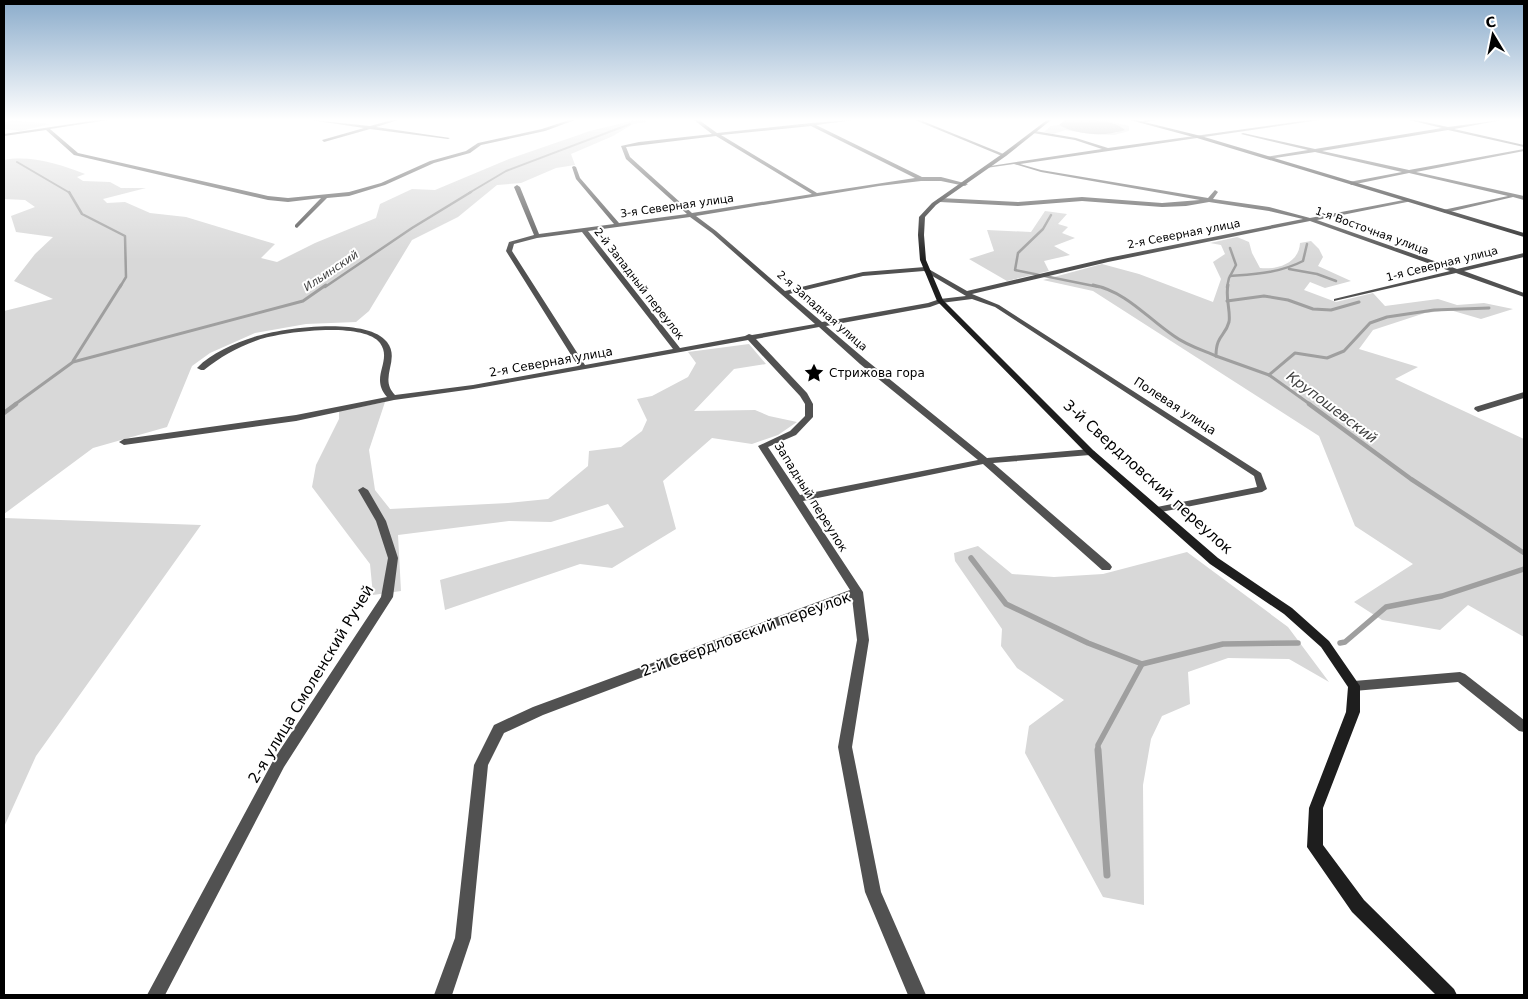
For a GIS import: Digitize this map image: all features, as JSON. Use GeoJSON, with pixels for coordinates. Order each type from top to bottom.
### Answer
{"type":"FeatureCollection","features":[{"type":"Feature","properties":{"kind":"main road"},"geometry":{"type":"LineString","coordinates":[[940,301],[926,269],[921,235],[922,217],[926,210],[965,184],[986,167]]}},
{"type":"Feature","properties":{"kind":"main road"},"geometry":{"type":"LineString","coordinates":[[1297,167],[1524,235]]}},
{"type":"Feature","properties":{"kind":"main road","name":"3-й Свердловский переулок"},"geometry":{"type":"LineString","coordinates":[[940,301],[1090,452],[1214,561],[1296,618],[1325,644],[1354,686]]}},
{"type":"Feature","properties":{"kind":"main road"},"geometry":{"type":"LineString","coordinates":[[1354,686],[1353,712],[1316,808],[1315,847],[1358,906],[1448,995]]}},
{"type":"Feature","properties":{"kind":"street"},"geometry":{"type":"LineString","coordinates":[[131,167],[268,198],[288,200],[324,198],[349,194],[383,184],[422,167]]}},
{"type":"Feature","properties":{"kind":"street","name":"2-й Западный переулок"},"geometry":{"type":"LineString","coordinates":[[574,167],[578,178],[618,225]]}},
{"type":"Feature","properties":{"kind":"street","name":"2-я Западная улица"},"geometry":{"type":"LineString","coordinates":[[638,167],[818,324],[985,460],[1106,567]]}},
{"type":"Feature","properties":{"kind":"street"},"geometry":{"type":"LineString","coordinates":[[769,167],[814,194]]}},
{"type":"Feature","properties":{"kind":"street"},"geometry":{"type":"LineString","coordinates":[[896,167],[920,179]]}},
{"type":"Feature","properties":{"kind":"street","name":"1-я Восточная улица"},"geometry":{"type":"LineString","coordinates":[[1025,167],[1041,171],[1269,209],[1313,220],[1524,295]]}},
{"type":"Feature","properties":{"kind":"street"},"geometry":{"type":"LineString","coordinates":[[1383,167],[1524,198]]}},
{"type":"Feature","properties":{"kind":"street"},"geometry":{"type":"LineString","coordinates":[[1352,183],[1432,167]]}},
{"type":"Feature","properties":{"kind":"street","name":"3-я Северная улица"},"geometry":{"type":"LineString","coordinates":[[583,368],[509,251],[511,243],[537,236],[691,215],[814,194],[920,179],[941,179],[965,184]]}},
{"type":"Feature","properties":{"kind":"street"},"geometry":{"type":"LineString","coordinates":[[516,187],[537,236]]}},
{"type":"Feature","properties":{"kind":"street"},"geometry":{"type":"LineString","coordinates":[[940,200],[1018,204],[1082,199],[1162,205],[1186,204],[1209,200],[1215,192]]}},
{"type":"Feature","properties":{"kind":"street"},"geometry":{"type":"LineString","coordinates":[[1445,211],[1524,194]]}},
{"type":"Feature","properties":{"kind":"street"},"geometry":{"type":"LineString","coordinates":[[297,226],[324,198]]}},
{"type":"Feature","properties":{"kind":"street","name":"2-я Северная улица"},"geometry":{"type":"LineString","coordinates":[[124,442],[296,418],[393,398],[473,387],[583,368],[749,336],[910,308],[970,295],[1108,260],[1407,200]]}},
{"type":"Feature","properties":{"kind":"street","name":"2-й Западный переулок"},"geometry":{"type":"LineString","coordinates":[[584,230],[678,350]]}},
{"type":"Feature","properties":{"kind":"street","name":"1-я Северная улица"},"geometry":{"type":"LineString","coordinates":[[1336,300],[1524,255]]}},
{"type":"Feature","properties":{"kind":"street"},"geometry":{"type":"LineString","coordinates":[[784,294],[793,290],[863,274],[926,269],[970,295]]}},
{"type":"Feature","properties":{"kind":"street","name":"Полевая улица"},"geometry":{"type":"LineString","coordinates":[[970,295],[1005,311],[1258,475],[1262,489],[1156,510]]}},
{"type":"Feature","properties":{"kind":"street"},"geometry":{"type":"LineString","coordinates":[[201,368],[215,356],[258,338],[330,328],[362,330],[377,336],[386,348],[389,359],[384,377],[384,388],[393,398]]}},
{"type":"Feature","properties":{"kind":"street","name":"Западный переулок"},"geometry":{"type":"LineString","coordinates":[[749,336],[804,394],[809,404],[809,417],[793,433],[762,446],[857,592]]}},
{"type":"Feature","properties":{"kind":"street"},"geometry":{"type":"LineString","coordinates":[[1478,409],[1524,395]]}},
{"type":"Feature","properties":{"kind":"street"},"geometry":{"type":"LineString","coordinates":[[797,499],[985,460],[1090,452]]}},
{"type":"Feature","properties":{"kind":"street","name":"2-я улица Смоленский Ручей"},"geometry":{"type":"LineString","coordinates":[[156,995],[280,763],[387,598],[393,558],[381,521],[363,490]]}},
{"type":"Feature","properties":{"kind":"street","name":"2-й Свердловский переулок"},"geometry":{"type":"LineString","coordinates":[[443,995],[463,938],[481,765],[499,729],[538,711],[857,592],[863,640],[845,747],[874,892],[917,995]]}},
{"type":"Feature","properties":{"kind":"street"},"geometry":{"type":"LineString","coordinates":[[1354,686],[1460,677],[1524,727]]}},
{"type":"Feature","properties":{"kind":"shaded area"},"geometry":{"type":"Polygon","coordinates":[[[4,167],[64,167],[85,174],[77,177],[83,181],[110,182],[121,188],[146,188],[103,199],[107,203],[125,202],[150,213],[186,217],[275,244],[261,258],[277,262],[315,243],[376,218],[380,204],[412,189],[435,190],[491,167],[565,167],[556,168],[521,183],[497,185],[458,217],[412,240],[369,311],[356,322],[306,324],[255,333],[210,353],[192,366],[167,427],[93,448],[4,514],[4,311],[53,299],[14,281],[35,254],[53,237],[16,232],[11,216],[35,207],[25,200],[4,199],[4,167]]]}},
{"type":"Feature","properties":{"kind":"shaded area"},"geometry":{"type":"Polygon","coordinates":[[[1045,211],[1067,214],[1058,224],[1068,227],[1062,233],[1075,238],[1054,246],[1070,255],[1044,261],[1049,271],[1007,281],[969,259],[994,251],[987,230],[1031,232],[1045,211]]]}},
{"type":"Feature","properties":{"kind":"shaded area"},"geometry":{"type":"Polygon","coordinates":[[[1237,237],[1249,242],[1252,253],[1260,268],[1274,268],[1286,264],[1296,256],[1300,243],[1311,241],[1319,249],[1323,257],[1318,266],[1351,281],[1325,288],[1310,282],[1304,290],[1336,302],[1373,293],[1385,306],[1438,299],[1457,305],[1484,303],[1513,309],[1481,319],[1450,310],[1425,313],[1373,330],[1359,349],[1418,367],[1395,379],[1524,439],[1524,637],[1468,605],[1440,630],[1382,620],[1354,602],[1413,564],[1355,526],[1319,436],[1093,291],[1043,280],[1102,264],[1139,274],[1213,302],[1221,279],[1213,262],[1225,254],[1221,245],[1210,243],[1237,237]]]}},
{"type":"Feature","properties":{"kind":"shaded area"},"geometry":{"type":"Polygon","coordinates":[[[749,344],[766,364],[734,369],[694,411],[755,410],[769,416],[797,422],[778,435],[752,444],[712,438],[663,481],[676,529],[612,568],[580,564],[445,610],[440,580],[624,527],[608,504],[551,522],[509,521],[398,535],[401,591],[373,595],[370,564],[312,487],[316,465],[339,419],[339,411],[385,402],[369,450],[375,490],[390,509],[548,499],[588,466],[589,451],[621,447],[642,431],[647,420],[637,399],[652,396],[688,377],[696,363],[688,352],[749,344]]]}},
{"type":"Feature","properties":{"kind":"shaded area"},"geometry":{"type":"Polygon","coordinates":[[[4,518],[201,525],[36,756],[4,827],[4,518]]]}},
{"type":"Feature","properties":{"kind":"shaded area"},"geometry":{"type":"Polygon","coordinates":[[[978,546],[1012,574],[1054,577],[1103,574],[1187,552],[1288,627],[1329,682],[1289,659],[1228,658],[1188,672],[1190,704],[1162,716],[1151,739],[1143,785],[1144,905],[1103,897],[1025,753],[1029,726],[1064,700],[1017,668],[1001,646],[1002,629],[955,561],[954,553],[978,546]]]}},
{"type":"Feature","properties":{"kind":"waterway"},"geometry":{"type":"LineString","coordinates":[[25,167],[69,193]]}},
{"type":"Feature","properties":{"kind":"waterway","name":"Ильинский"},"geometry":{"type":"LineString","coordinates":[[469,193],[506,171],[518,167]]}},
{"type":"Feature","properties":{"kind":"waterway","name":"Ильинский"},"geometry":{"type":"LineString","coordinates":[[325,287],[412,228],[471,192]]}},
{"type":"Feature","properties":{"kind":"waterway"},"geometry":{"type":"LineString","coordinates":[[69,193],[82,214],[125,236],[126,277],[120,287]]}},
{"type":"Feature","properties":{"kind":"waterway"},"geometry":{"type":"LineString","coordinates":[[1051,215],[1043,229],[1018,253],[1015,270],[1099,287]]}},
{"type":"Feature","properties":{"kind":"waterway"},"geometry":{"type":"LineString","coordinates":[[1230,276],[1267,272],[1294,265],[1303,261],[1307,244]]}},
{"type":"Feature","properties":{"kind":"waterway","name":"Крупошевский"},"geometry":{"type":"LineString","coordinates":[[1230,248],[1236,265],[1230,276]]}},
{"type":"Feature","properties":{"kind":"waterway"},"geometry":{"type":"LineString","coordinates":[[1289,269],[1317,274],[1336,281]]}},
{"type":"Feature","properties":{"kind":"waterway","name":"Крупошевский"},"geometry":{"type":"LineString","coordinates":[[1227,287],[1230,276]]}},
{"type":"Feature","properties":{"kind":"waterway"},"geometry":{"type":"LineString","coordinates":[[73,361],[121,285]]}},
{"type":"Feature","properties":{"kind":"waterway","name":"Ильинский"},"geometry":{"type":"LineString","coordinates":[[14,405],[73,362],[303,301],[326,285]]}},
{"type":"Feature","properties":{"kind":"waterway"},"geometry":{"type":"LineString","coordinates":[[1093,285],[1116,293],[1179,339],[1216,356]]}},
{"type":"Feature","properties":{"kind":"waterway","name":"Крупошевский"},"geometry":{"type":"LineString","coordinates":[[1228,285],[1228,301]]}},
{"type":"Feature","properties":{"kind":"waterway"},"geometry":{"type":"LineString","coordinates":[[1228,301],[1264,296],[1288,300],[1313,309],[1331,310],[1359,302]]}},
{"type":"Feature","properties":{"kind":"waterway","name":"Крупошевский"},"geometry":{"type":"LineString","coordinates":[[1216,356],[1217,344],[1229,322],[1228,301]]}},
{"type":"Feature","properties":{"kind":"waterway"},"geometry":{"type":"LineString","coordinates":[[1269,375],[1295,353],[1327,358],[1344,351],[1370,323],[1387,317],[1434,310],[1489,308]]}},
{"type":"Feature","properties":{"kind":"waterway","name":"Крупошевский"},"geometry":{"type":"LineString","coordinates":[[1216,356],[1269,375]]}},
{"type":"Feature","properties":{"kind":"waterway","name":"Крупошевский"},"geometry":{"type":"LineString","coordinates":[[1269,375],[1311,405]]}},
{"type":"Feature","properties":{"kind":"waterway","name":"Ильинский"},"geometry":{"type":"LineString","coordinates":[[4,413],[16,404]]}},
{"type":"Feature","properties":{"kind":"waterway","name":"Крупошевский"},"geometry":{"type":"LineString","coordinates":[[1309,404],[1411,479],[1524,553]]}},
{"type":"Feature","properties":{"kind":"waterway"},"geometry":{"type":"LineString","coordinates":[[971,558],[1006,604],[1088,643],[1142,664]]}},
{"type":"Feature","properties":{"kind":"waterway"},"geometry":{"type":"LineString","coordinates":[[1340,643],[1345,642],[1386,607],[1442,596],[1524,569]]}},
{"type":"Feature","properties":{"kind":"waterway"},"geometry":{"type":"LineString","coordinates":[[1142,664],[1223,644],[1298,643]]}},
{"type":"Feature","properties":{"kind":"waterway"},"geometry":{"type":"LineString","coordinates":[[1098,750],[1098,745],[1142,664]]}},
{"type":"Feature","properties":{"kind":"waterway"},"geometry":{"type":"LineString","coordinates":[[1098,750],[1107,875]]}},
{"type":"Feature","properties":{"kind":"place","name":"Стрижова гора"},"geometry":{"type":"Point","coordinates":[814,373]}}]}
